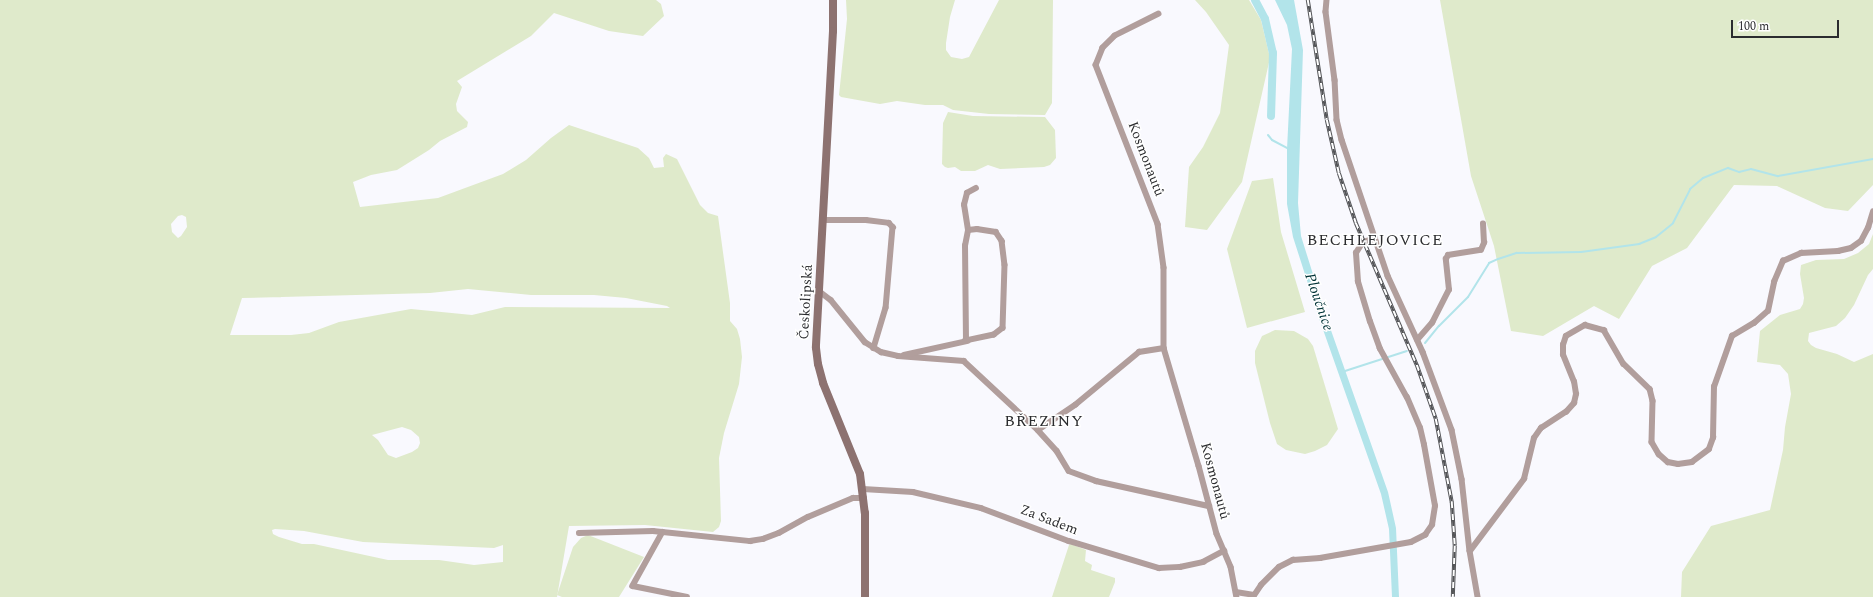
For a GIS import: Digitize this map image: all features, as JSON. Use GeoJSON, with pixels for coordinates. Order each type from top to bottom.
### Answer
{"type":"FeatureCollection","features":[{"type":"Feature","properties":{"kind":"main road","name":"Českolipská"},"geometry":{"type":"LineString","coordinates":[[833,0],[833,32],[816,348],[823,383],[854,458],[860,474],[863,489],[865,597]]}},
{"type":"Feature","properties":{"kind":"street"},"geometry":{"type":"LineString","coordinates":[[1327,0],[1326,12],[1335,80],[1338,120],[1348,160],[1388,276],[1417,340],[1452,430],[1462,479],[1470,551],[1478,597]]}},
{"type":"Feature","properties":{"kind":"street","name":"Kosmonautů"},"geometry":{"type":"LineString","coordinates":[[1159,14],[1115,36],[1103,48],[1096,65],[1158,224],[1164,268],[1164,348],[1200,466],[1217,534],[1231,567],[1237,594]]}},
{"type":"Feature","properties":{"kind":"street"},"geometry":{"type":"LineString","coordinates":[[967,341],[965,246],[968,230],[964,205],[967,193],[976,188]]}},
{"type":"Feature","properties":{"kind":"street"},"geometry":{"type":"LineString","coordinates":[[1470,551],[1524,479],[1534,438],[1541,428],[1566,412],[1574,403],[1576,394],[1574,382],[1563,355],[1563,345],[1566,336],[1585,325],[1604,330],[1624,364],[1650,389],[1653,401],[1652,442],[1659,454],[1668,462],[1678,464],[1692,462],[1709,448],[1713,438],[1714,387],[1732,336],[1754,323],[1768,311],[1774,282],[1783,261],[1801,252],[1838,251],[1851,248],[1861,241],[1868,228],[1873,212]]}},
{"type":"Feature","properties":{"kind":"street"},"geometry":{"type":"LineString","coordinates":[[823,220],[874,221],[889,223],[893,227],[886,308],[874,348]]}},
{"type":"Feature","properties":{"kind":"street"},"geometry":{"type":"LineString","coordinates":[[1417,340],[1432,323],[1449,290],[1446,259],[1448,255],[1481,250],[1484,242],[1483,224]]}},
{"type":"Feature","properties":{"kind":"street"},"geometry":{"type":"LineString","coordinates":[[898,356],[994,335],[1003,328],[1005,264],[1002,241],[996,232],[968,230]]}},
{"type":"Feature","properties":{"kind":"street"},"geometry":{"type":"LineString","coordinates":[[1237,594],[1253,596],[1261,585],[1279,567],[1293,560],[1320,558],[1411,542],[1429,531],[1435,516],[1435,506],[1420,428],[1407,398],[1383,355],[1362,298],[1355,267],[1356,252],[1359,246],[1364,242],[1374,239]]}},
{"type":"Feature","properties":{"kind":"street"},"geometry":{"type":"LineString","coordinates":[[819,291],[831,300],[865,342],[881,352],[898,356],[964,361],[1038,430],[1057,451],[1063,464],[1069,471],[1096,481],[1209,506]]}},
{"type":"Feature","properties":{"kind":"street"},"geometry":{"type":"LineString","coordinates":[[1038,430],[1075,405],[1139,352],[1164,348]]}},
{"type":"Feature","properties":{"kind":"street","name":"Za Sadem"},"geometry":{"type":"LineString","coordinates":[[863,489],[913,492],[981,508],[1069,542],[1160,568],[1180,567],[1203,562],[1224,551]]}},
{"type":"Feature","properties":{"kind":"street"},"geometry":{"type":"LineString","coordinates":[[579,534],[663,532],[741,541],[763,539],[779,533],[808,517],[853,498],[864,498]]}},
{"type":"Feature","properties":{"kind":"street"},"geometry":{"type":"LineString","coordinates":[[663,532],[633,586],[687,597]]}},
{"type":"Feature","properties":{"kind":"green space"},"geometry":{"type":"Polygon","coordinates":[[[0,0],[656,0],[661,4],[664,16],[643,36],[609,31],[554,13],[531,36],[457,81],[462,87],[456,104],[457,111],[468,122],[467,127],[440,141],[429,150],[397,170],[371,175],[353,182],[360,207],[438,198],[503,174],[526,160],[551,138],[569,125],[638,148],[649,158],[654,168],[664,167],[663,158],[666,154],[677,159],[700,205],[708,213],[718,216],[730,303],[730,321],[737,329],[740,339],[742,357],[739,384],[724,433],[719,458],[721,521],[719,527],[713,532],[645,525],[569,526],[557,597],[0,597],[0,0]],[[182,215],[178,216],[171,224],[172,232],[178,238],[187,227],[186,217],[182,215]],[[468,289],[430,293],[242,298],[230,335],[291,335],[309,333],[339,322],[411,309],[472,315],[505,307],[670,308],[667,306],[626,298],[594,295],[531,295],[468,289]],[[402,427],[372,435],[378,440],[388,455],[396,458],[412,452],[418,448],[420,443],[419,437],[411,430],[402,427]],[[272,530],[273,534],[279,537],[302,544],[314,544],[388,560],[439,560],[474,565],[503,562],[503,545],[494,548],[363,542],[304,531],[272,530]]]}},
{"type":"Feature","properties":{"kind":"green space"},"geometry":{"type":"Polygon","coordinates":[[[846,0],[955,0],[950,17],[946,50],[951,57],[962,59],[969,57],[999,0],[1053,0],[1052,103],[1045,115],[989,114],[953,110],[943,105],[925,105],[897,101],[880,104],[841,97],[839,95],[847,19],[846,0]]]}},
{"type":"Feature","properties":{"kind":"green space"},"geometry":{"type":"Polygon","coordinates":[[[1195,0],[1249,0],[1261,20],[1270,58],[1242,182],[1207,230],[1185,227],[1189,167],[1203,147],[1220,113],[1229,45],[1206,12],[1195,0]]]}},
{"type":"Feature","properties":{"kind":"green space"},"geometry":{"type":"Polygon","coordinates":[[[1440,0],[1873,0],[1873,185],[1848,211],[1825,208],[1777,186],[1734,185],[1687,248],[1652,266],[1619,319],[1594,306],[1543,336],[1511,331],[1494,246],[1471,176],[1440,0]]]}},
{"type":"Feature","properties":{"kind":"green space"},"geometry":{"type":"Polygon","coordinates":[[[948,112],[973,116],[1045,117],[1055,130],[1056,158],[1050,165],[1044,167],[1000,169],[988,165],[975,171],[961,171],[955,167],[945,167],[942,164],[943,123],[948,112]]]}},
{"type":"Feature","properties":{"kind":"green space"},"geometry":{"type":"Polygon","coordinates":[[[1273,178],[1281,232],[1305,312],[1247,328],[1227,249],[1252,181],[1273,178]]]}},
{"type":"Feature","properties":{"kind":"green space"},"geometry":{"type":"Polygon","coordinates":[[[1873,234],[1873,269],[1868,275],[1854,305],[1845,318],[1836,326],[1809,333],[1808,341],[1816,348],[1837,354],[1854,362],[1873,354],[1873,597],[1681,597],[1682,572],[1711,526],[1770,510],[1783,450],[1785,427],[1791,394],[1788,374],[1780,365],[1757,362],[1760,331],[1780,315],[1800,309],[1804,298],[1800,274],[1801,265],[1816,260],[1844,259],[1858,253],[1869,244],[1873,234]]]}},
{"type":"Feature","properties":{"kind":"green space"},"geometry":{"type":"Polygon","coordinates":[[[1275,330],[1294,331],[1308,339],[1313,346],[1338,429],[1327,445],[1305,454],[1286,450],[1277,444],[1270,423],[1255,363],[1255,351],[1262,336],[1275,330]]]}},
{"type":"Feature","properties":{"kind":"green space"},"geometry":{"type":"Polygon","coordinates":[[[588,535],[644,557],[619,597],[562,597],[557,595],[573,547],[581,538],[588,535]]]}},
{"type":"Feature","properties":{"kind":"green space"},"geometry":{"type":"Polygon","coordinates":[[[1071,544],[1086,550],[1085,561],[1092,565],[1091,570],[1115,578],[1115,582],[1109,597],[1052,597],[1069,545],[1071,544]]]}},
{"type":"Feature","properties":{"kind":"water","name":"Ploučnice"},"geometry":{"type":"Polygon","coordinates":[[[1275,0],[1294,0],[1303,50],[1298,203],[1301,236],[1327,319],[1388,492],[1396,528],[1399,597],[1392,597],[1389,529],[1381,494],[1320,321],[1293,237],[1287,204],[1287,149],[1292,49],[1287,25],[1275,0]]]}},
{"type":"Feature","properties":{"kind":"waterway"},"geometry":{"type":"LineString","coordinates":[[1255,0],[1265,19],[1273,53],[1271,116]]}},
{"type":"Feature","properties":{"kind":"waterway"},"geometry":{"type":"LineString","coordinates":[[1268,135],[1272,140],[1289,149]]}},
{"type":"Feature","properties":{"kind":"waterway"},"geometry":{"type":"LineString","coordinates":[[1425,343],[1439,326],[1468,297],[1489,263],[1498,259],[1517,253],[1581,252],[1639,244],[1656,237],[1673,223],[1690,189],[1703,178],[1728,168],[1739,172],[1751,169],[1778,176],[1873,159]]}},
{"type":"Feature","properties":{"kind":"waterway"},"geometry":{"type":"LineString","coordinates":[[1345,371],[1407,351]]}},
{"type":"Feature","properties":{"kind":"railway"},"geometry":{"type":"LineString","coordinates":[[1308,0],[1327,120],[1339,173],[1356,223],[1417,365],[1436,419],[1452,502],[1455,546],[1453,597]]}},
{"type":"Feature","properties":{"kind":"district","name":"BECHLEJOVICE"},"geometry":{"type":"Point","coordinates":[1375,240]}},
{"type":"Feature","properties":{"kind":"district","name":"BŘEZINY"},"geometry":{"type":"Point","coordinates":[1044,421]}}]}
